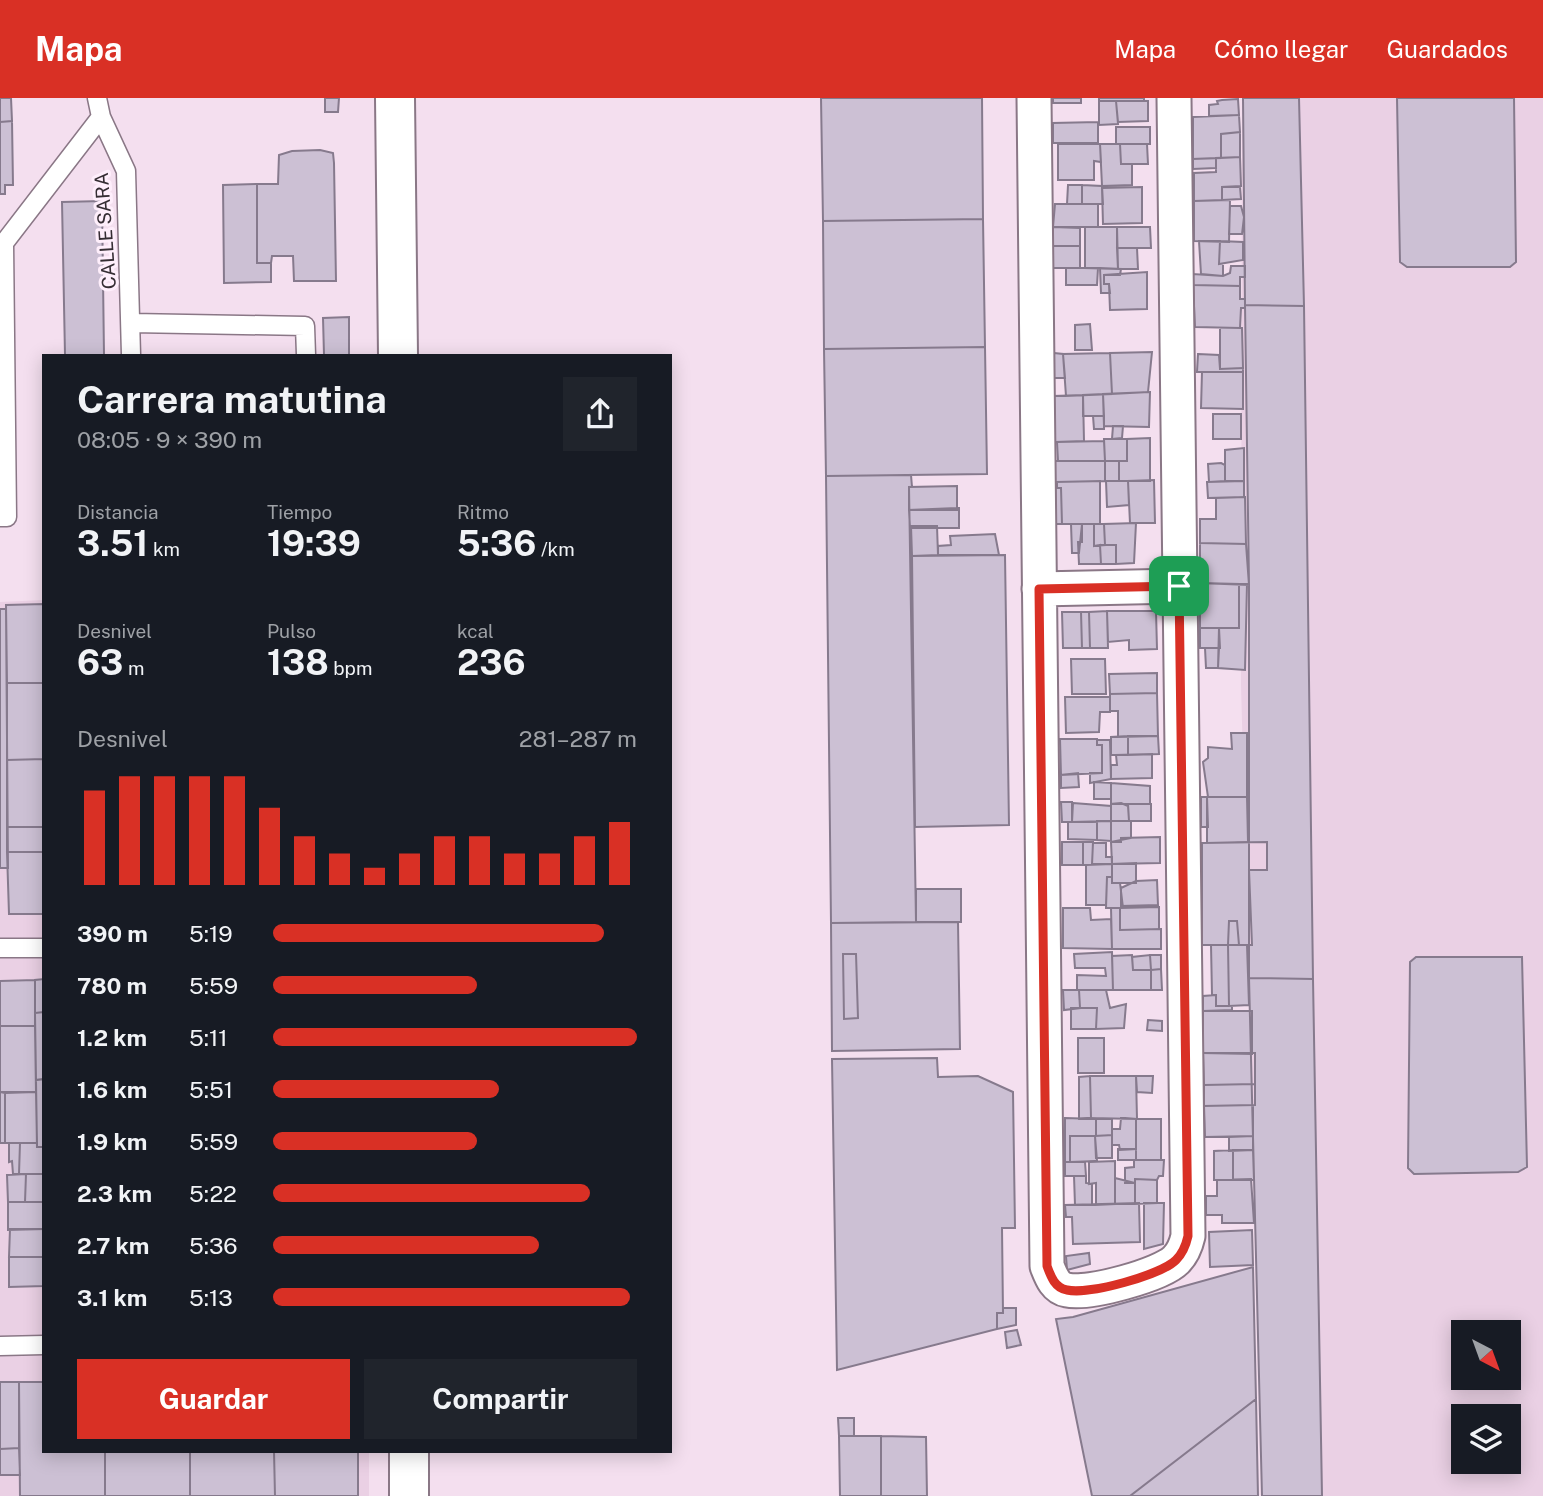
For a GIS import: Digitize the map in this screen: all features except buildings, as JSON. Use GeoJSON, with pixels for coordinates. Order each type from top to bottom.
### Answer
{"type":"FeatureCollection","features":[{"type":"Feature","properties":{"kind":"street"},"geometry":{"type":"LineString","coordinates":[[395,98],[398,354]]}},
{"type":"Feature","properties":{"kind":"street"},"geometry":{"type":"LineString","coordinates":[[1034,98],[1047,1266],[1057,1285],[1066,1290],[1084,1291],[1158,1272],[1175,1261],[1185,1249],[1188,1236],[1174,98]]}},
{"type":"Feature","properties":{"kind":"street"},"geometry":{"type":"LineString","coordinates":[[1039,589],[1179,586]]}},
{"type":"Feature","properties":{"kind":"street"},"geometry":{"type":"LineString","coordinates":[[409,1453],[409,1496]]}},
{"type":"Feature","properties":{"kind":"lane","name":"CALLE SARA"},"geometry":{"type":"LineString","coordinates":[[97,98],[101,117],[126,171],[131,354]]}},
{"type":"Feature","properties":{"kind":"lane"},"geometry":{"type":"LineString","coordinates":[[0,517],[8,517],[2,243],[101,117]]}},
{"type":"Feature","properties":{"kind":"lane"},"geometry":{"type":"LineString","coordinates":[[132,323],[306,326],[306,354]]}},
{"type":"Feature","properties":{"kind":"lane"},"geometry":{"type":"LineString","coordinates":[[0,948],[42,948]]}},
{"type":"Feature","properties":{"kind":"lane"},"geometry":{"type":"LineString","coordinates":[[0,1346],[42,1346]]}},
{"type":"Feature","properties":{"kind":"shaded area"},"geometry":{"type":"Polygon","coordinates":[[[1242,98],[1543,98],[1543,1496],[1262,1496],[1241,684],[1242,98]]]}},
{"type":"Feature","properties":{"kind":"shaded area"},"geometry":{"type":"Polygon","coordinates":[[[42,600],[42,1453],[369,1453],[369,1496],[0,1496],[0,602],[42,600]]]}},
{"type":"Feature","properties":{"kind":"route"},"geometry":{"type":"LineString","coordinates":[[1179,586],[1188,1236],[1185,1249],[1175,1261],[1158,1272],[1084,1291],[1066,1290],[1052,1279],[1047,1266],[1039,589],[1179,586]]}}]}
